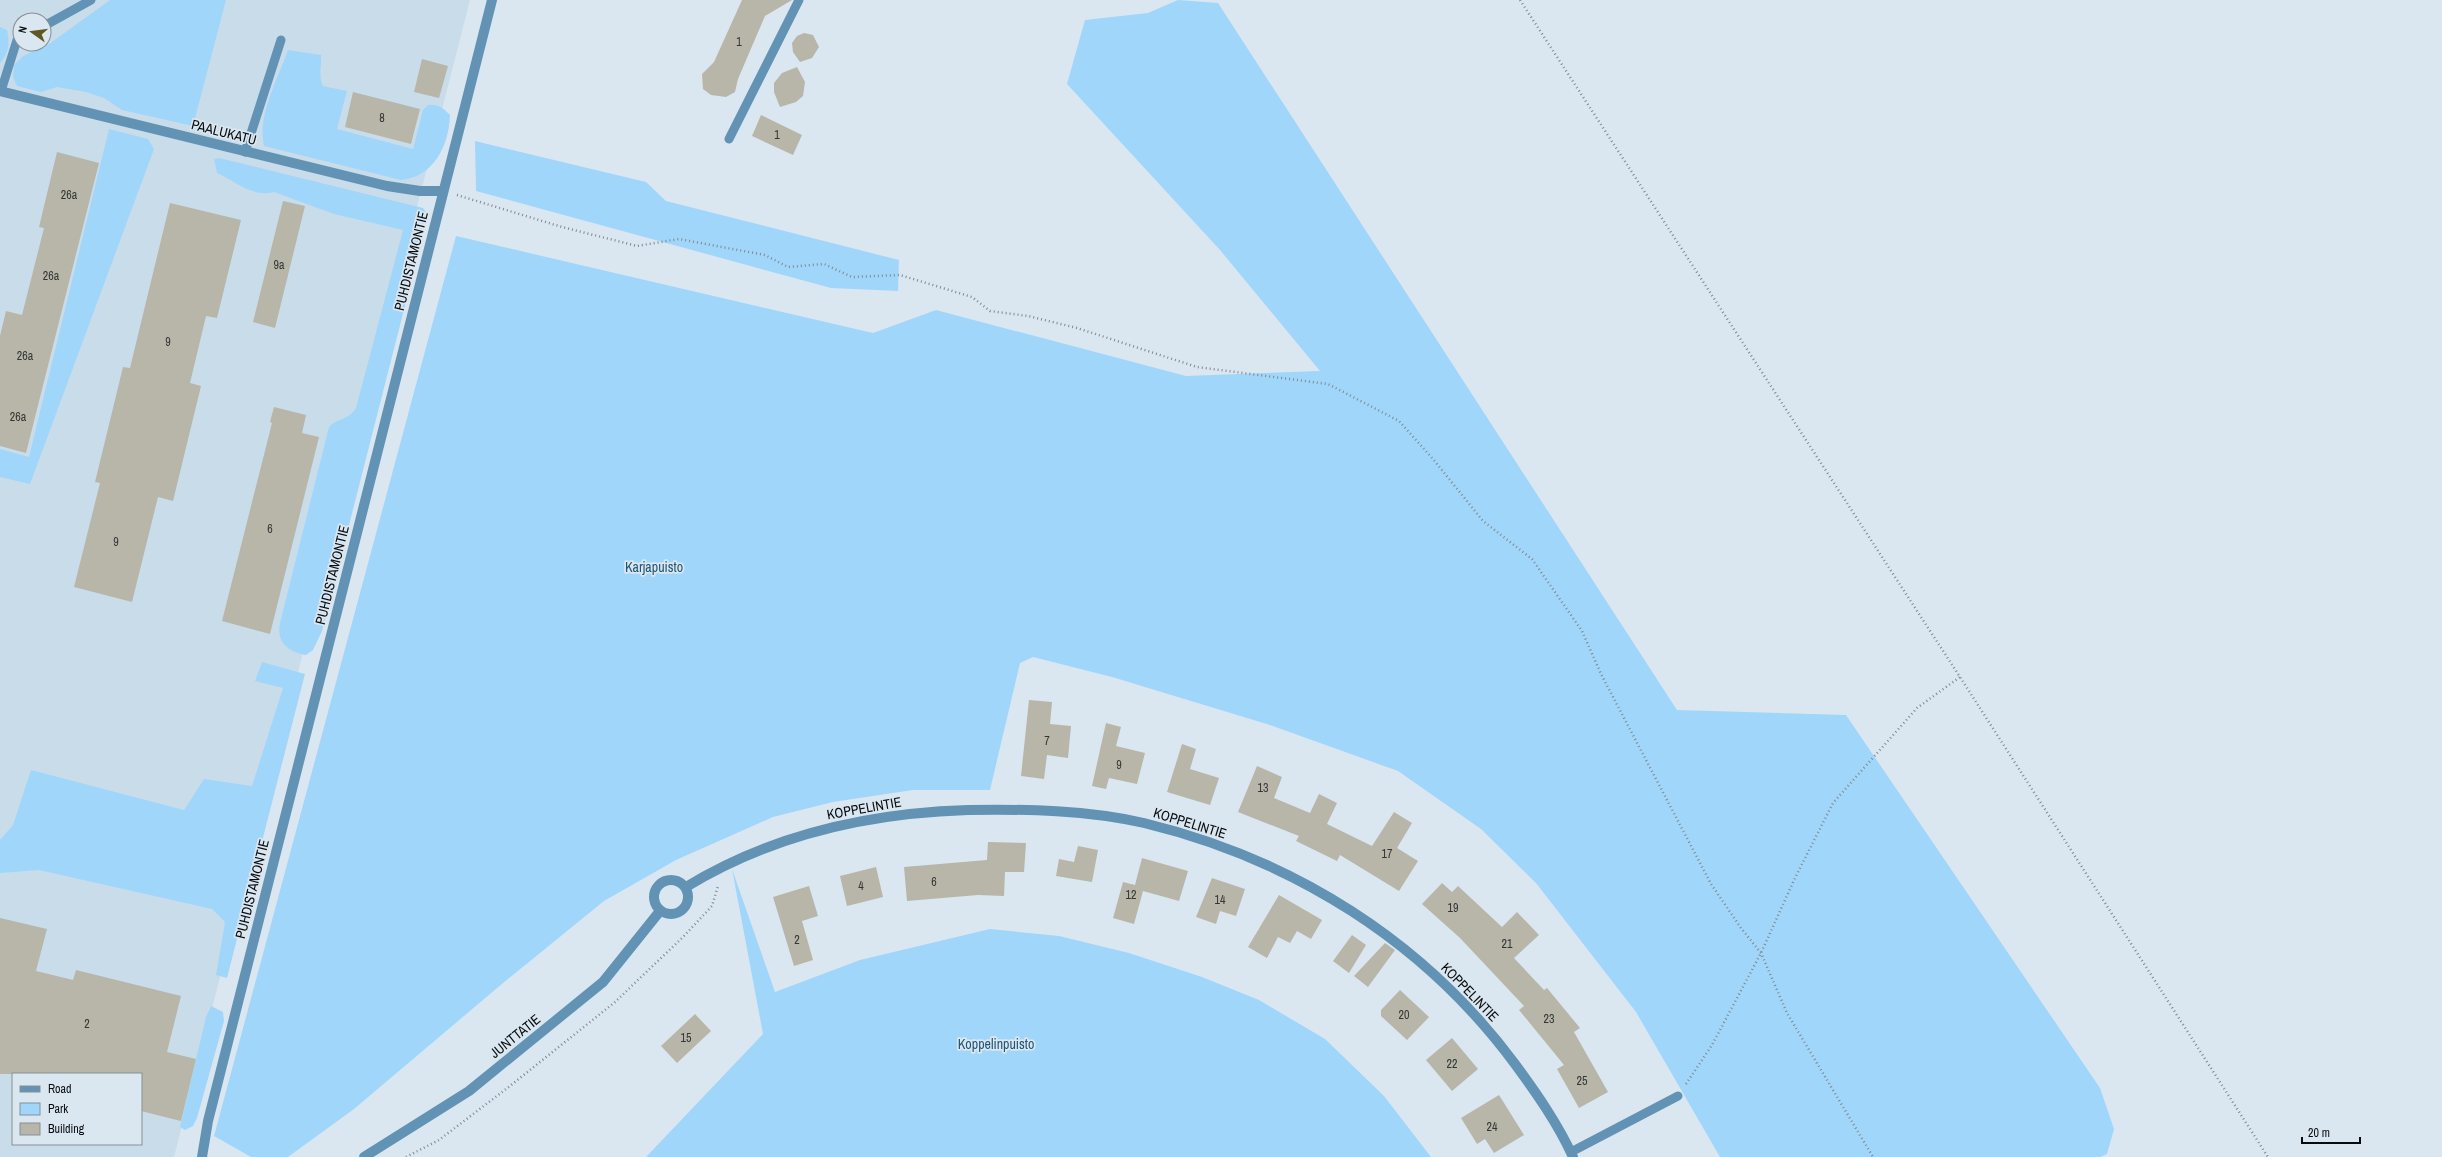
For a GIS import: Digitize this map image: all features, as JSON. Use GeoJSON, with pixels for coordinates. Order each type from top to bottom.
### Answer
{"type":"FeatureCollection","features":[{"type":"Feature","properties":{"kind":"street","name":"PUHDISTAMONTIE"},"geometry":{"type":"LineString","coordinates":[[202,1157],[210,1113],[492,0]]}},
{"type":"Feature","properties":{"kind":"street","name":"PAALUKATU"},"geometry":{"type":"LineString","coordinates":[[1,91],[387,186],[420,191],[443,191]]}},
{"type":"Feature","properties":{"kind":"street","name":"KOPPELINTIE"},"geometry":{"type":"LineString","coordinates":[[686,887],[713,871],[754,852],[826,828],[862,820],[935,811],[1032,810],[1095,814],[1142,823],[1189,835],[1281,870],[1319,890],[1374,925],[1422,963],[1477,1016],[1503,1048],[1534,1089],[1572,1155]]}},
{"type":"Feature","properties":{"kind":"street"},"geometry":{"type":"LineString","coordinates":[[672,880],[686,887],[689,898],[688,903],[681,912],[670,915],[660,911],[654,896],[655,891],[662,883],[672,880]]}},
{"type":"Feature","properties":{"kind":"street","name":"JUNTTATIE"},"geometry":{"type":"LineString","coordinates":[[364,1157],[469,1091],[603,982],[660,911]]}},
{"type":"Feature","properties":{"kind":"lane"},"geometry":{"type":"LineString","coordinates":[[52,22],[91,0]]}},
{"type":"Feature","properties":{"kind":"lane"},"geometry":{"type":"LineString","coordinates":[[729,139],[799,0]]}},
{"type":"Feature","properties":{"kind":"lane"},"geometry":{"type":"LineString","coordinates":[[245,152],[281,40]]}},
{"type":"Feature","properties":{"kind":"lane"},"geometry":{"type":"LineString","coordinates":[[1,91],[13,52]]}},
{"type":"Feature","properties":{"kind":"lane"},"geometry":{"type":"LineString","coordinates":[[1572,1155],[1678,1096]]}},
{"type":"Feature","properties":{"kind":"path"},"geometry":{"type":"LineString","coordinates":[[1520,0],[1960,677],[2268,1157]]}},
{"type":"Feature","properties":{"kind":"path"},"geometry":{"type":"LineString","coordinates":[[443,191],[562,227],[637,246],[679,239],[765,256],[788,267],[824,264],[852,277],[900,275],[972,297],[990,311],[1028,316],[1077,328],[1197,367],[1328,384],[1399,422],[1433,459],[1484,521],[1532,559],[1582,631],[1601,674],[1711,884],[1741,928],[1761,953],[1787,1013],[1873,1157]]}},
{"type":"Feature","properties":{"kind":"path"},"geometry":{"type":"LineString","coordinates":[[1678,1096],[1712,1045],[1761,953],[1795,878],[1833,803],[1916,708],[1960,677]]}},
{"type":"Feature","properties":{"kind":"path"},"geometry":{"type":"LineString","coordinates":[[406,1157],[439,1140],[510,1086],[620,996],[683,937],[712,906],[718,884],[713,871]]}},
{"type":"Feature","properties":{"kind":"shaded area"},"geometry":{"type":"Polygon","coordinates":[[[0,0],[470,0],[174,1157],[0,1157],[0,0]]]}},
{"type":"Feature","properties":{"kind":"green space"},"geometry":{"type":"Polygon","coordinates":[[[110,0],[226,0],[193,126],[122,110],[104,98],[86,92],[57,87],[41,92],[17,86],[13,77],[14,65],[23,56],[32,52],[52,52],[52,42],[110,0]]]}},
{"type":"Feature","properties":{"kind":"green space","name":"Karjapuisto"},"geometry":{"type":"Polygon","coordinates":[[[1178,0],[1218,3],[1677,710],[1846,715],[2100,1088],[2114,1129],[2107,1154],[2100,1157],[1720,1157],[1636,1012],[1536,883],[1481,829],[1398,771],[1270,725],[1112,677],[1033,657],[1020,663],[990,790],[913,790],[833,802],[773,817],[676,860],[604,901],[503,983],[354,1109],[288,1157],[251,1157],[214,1136],[456,236],[873,333],[936,310],[1186,376],[1320,371],[1220,250],[1067,84],[1085,20],[1148,13],[1178,0]]]}},
{"type":"Feature","properties":{"kind":"green space"},"geometry":{"type":"Polygon","coordinates":[[[0,27],[7,30],[8,44],[7,52],[0,63],[0,27]]]}},
{"type":"Feature","properties":{"kind":"green space"},"geometry":{"type":"Polygon","coordinates":[[[288,50],[321,55],[320,75],[323,86],[347,91],[337,129],[413,149],[423,110],[428,105],[435,105],[443,108],[450,115],[449,126],[447,137],[438,158],[422,173],[413,178],[401,180],[264,146],[263,122],[266,110],[288,50]]]}},
{"type":"Feature","properties":{"kind":"green space"},"geometry":{"type":"Polygon","coordinates":[[[109,129],[148,139],[154,149],[30,484],[0,477],[0,449],[29,457],[109,129]]]}},
{"type":"Feature","properties":{"kind":"green space"},"geometry":{"type":"Polygon","coordinates":[[[475,141],[646,182],[666,201],[899,260],[898,291],[831,288],[476,191],[475,141]]]}},
{"type":"Feature","properties":{"kind":"green space"},"geometry":{"type":"Polygon","coordinates":[[[219,158],[423,208],[426,212],[421,239],[410,263],[409,290],[322,631],[313,650],[306,655],[289,649],[285,645],[280,636],[280,623],[329,427],[350,415],[356,408],[403,230],[334,214],[274,192],[259,193],[251,191],[217,173],[214,159],[219,158]]]}},
{"type":"Feature","properties":{"kind":"green space"},"geometry":{"type":"Polygon","coordinates":[[[262,662],[305,674],[227,978],[216,975],[225,922],[212,909],[39,870],[0,873],[0,840],[13,825],[31,770],[184,810],[204,779],[252,786],[283,688],[255,681],[262,662]]]}},
{"type":"Feature","properties":{"kind":"green space","name":"Koppelinpuisto"},"geometry":{"type":"Polygon","coordinates":[[[732,869],[775,992],[860,960],[990,929],[1059,936],[1129,953],[1202,977],[1259,1000],[1325,1039],[1384,1096],[1431,1157],[646,1157],[763,1034],[732,869]]]}},
{"type":"Feature","properties":{"kind":"green space"},"geometry":{"type":"Polygon","coordinates":[[[211,1006],[223,1012],[224,1021],[197,1118],[193,1126],[185,1130],[180,1127],[206,1017],[211,1006]]]}},
{"type":"Feature","properties":{"kind":"building"},"geometry":{"type":"Polygon","coordinates":[[[742,0],[792,0],[765,16],[738,79],[735,92],[726,97],[711,95],[703,89],[702,74],[714,62],[742,0]]]}},
{"type":"Feature","properties":{"kind":"building"},"geometry":{"type":"Polygon","coordinates":[[[804,33],[813,35],[819,47],[812,58],[800,62],[793,52],[792,43],[797,36],[804,33]]]}},
{"type":"Feature","properties":{"kind":"building"},"geometry":{"type":"Polygon","coordinates":[[[422,59],[448,66],[439,98],[414,92],[422,59]]]}},
{"type":"Feature","properties":{"kind":"building"},"geometry":{"type":"Polygon","coordinates":[[[797,67],[805,82],[803,96],[796,102],[780,107],[774,92],[774,83],[782,73],[797,67]]]}},
{"type":"Feature","properties":{"kind":"building"},"geometry":{"type":"Polygon","coordinates":[[[353,92],[420,109],[411,144],[345,127],[353,92]]]}},
{"type":"Feature","properties":{"kind":"building"},"geometry":{"type":"Polygon","coordinates":[[[761,115],[802,135],[793,155],[752,136],[761,115]]]}},
{"type":"Feature","properties":{"kind":"building"},"geometry":{"type":"Polygon","coordinates":[[[57,152],[99,163],[26,453],[0,446],[0,336],[6,311],[22,315],[44,228],[39,227],[57,152]]]}},
{"type":"Feature","properties":{"kind":"building"},"geometry":{"type":"Polygon","coordinates":[[[283,201],[305,206],[275,328],[253,322],[283,201]]]}},
{"type":"Feature","properties":{"kind":"building"},"geometry":{"type":"Polygon","coordinates":[[[170,203],[241,220],[217,318],[206,316],[190,383],[201,386],[173,501],[158,497],[132,602],[74,587],[100,483],[95,482],[123,367],[130,368],[170,203]]]}},
{"type":"Feature","properties":{"kind":"building"},"geometry":{"type":"Polygon","coordinates":[[[274,407],[306,415],[302,433],[319,437],[270,634],[222,621],[272,423],[270,422],[274,407]]]}},
{"type":"Feature","properties":{"kind":"building"},"geometry":{"type":"Polygon","coordinates":[[[1029,700],[1052,702],[1050,724],[1071,726],[1068,758],[1047,755],[1044,779],[1021,776],[1029,700]]]}},
{"type":"Feature","properties":{"kind":"building"},"geometry":{"type":"Polygon","coordinates":[[[1106,723],[1121,727],[1116,746],[1145,753],[1137,784],[1109,778],[1106,789],[1092,786],[1106,723]]]}},
{"type":"Feature","properties":{"kind":"building"},"geometry":{"type":"Polygon","coordinates":[[[1182,744],[1196,749],[1190,769],[1219,778],[1210,805],[1167,792],[1182,744]]]}},
{"type":"Feature","properties":{"kind":"building"},"geometry":{"type":"Polygon","coordinates":[[[1257,766],[1282,777],[1274,798],[1310,813],[1319,794],[1337,803],[1327,824],[1372,846],[1394,812],[1412,823],[1397,848],[1418,861],[1399,891],[1340,855],[1337,861],[1296,841],[1299,836],[1238,812],[1257,766]]]}},
{"type":"Feature","properties":{"kind":"building"},"geometry":{"type":"Polygon","coordinates":[[[988,842],[1026,843],[1024,872],[1005,872],[1004,896],[978,895],[907,901],[904,867],[987,860],[988,842]]]}},
{"type":"Feature","properties":{"kind":"building"},"geometry":{"type":"Polygon","coordinates":[[[1078,846],[1098,850],[1092,882],[1056,876],[1059,859],[1074,862],[1078,846]]]}},
{"type":"Feature","properties":{"kind":"building"},"geometry":{"type":"Polygon","coordinates":[[[1142,858],[1188,871],[1179,901],[1143,891],[1134,924],[1113,918],[1123,882],[1135,885],[1142,858]]]}},
{"type":"Feature","properties":{"kind":"building"},"geometry":{"type":"Polygon","coordinates":[[[876,867],[883,897],[847,906],[840,876],[876,867]]]}},
{"type":"Feature","properties":{"kind":"building"},"geometry":{"type":"Polygon","coordinates":[[[1212,878],[1245,889],[1236,916],[1220,911],[1216,924],[1196,917],[1212,878]]]}},
{"type":"Feature","properties":{"kind":"building"},"geometry":{"type":"Polygon","coordinates":[[[1442,883],[1452,892],[1458,886],[1502,927],[1517,912],[1539,935],[1514,958],[1544,990],[1547,988],[1580,1028],[1574,1032],[1608,1092],[1579,1108],[1557,1069],[1564,1065],[1519,1010],[1524,1006],[1460,938],[1422,904],[1442,883]]]}},
{"type":"Feature","properties":{"kind":"building"},"geometry":{"type":"Polygon","coordinates":[[[809,886],[818,916],[802,921],[813,960],[794,966],[773,897],[809,886]]]}},
{"type":"Feature","properties":{"kind":"building"},"geometry":{"type":"Polygon","coordinates":[[[1279,895],[1322,920],[1311,939],[1297,931],[1290,943],[1278,937],[1267,958],[1248,947],[1279,895]]]}},
{"type":"Feature","properties":{"kind":"building"},"geometry":{"type":"Polygon","coordinates":[[[0,918],[47,929],[36,971],[73,980],[76,970],[181,996],[167,1052],[196,1059],[181,1121],[142,1111],[142,1073],[0,1074],[0,918]]]}},
{"type":"Feature","properties":{"kind":"building"},"geometry":{"type":"Polygon","coordinates":[[[1352,935],[1366,945],[1349,973],[1333,961],[1352,935]]]}},
{"type":"Feature","properties":{"kind":"building"},"geometry":{"type":"Polygon","coordinates":[[[1385,943],[1395,950],[1368,987],[1354,976],[1385,943]]]}},
{"type":"Feature","properties":{"kind":"building"},"geometry":{"type":"Polygon","coordinates":[[[1400,990],[1429,1017],[1407,1040],[1381,1016],[1381,1010],[1400,990]]]}},
{"type":"Feature","properties":{"kind":"building"},"geometry":{"type":"Polygon","coordinates":[[[695,1014],[711,1031],[677,1063],[661,1046],[695,1014]]]}},
{"type":"Feature","properties":{"kind":"building"},"geometry":{"type":"Polygon","coordinates":[[[1452,1038],[1478,1069],[1452,1091],[1426,1060],[1452,1038]]]}},
{"type":"Feature","properties":{"kind":"building"},"geometry":{"type":"Polygon","coordinates":[[[1499,1095],[1524,1135],[1494,1153],[1485,1139],[1477,1144],[1461,1118],[1499,1095]]]}}]}
